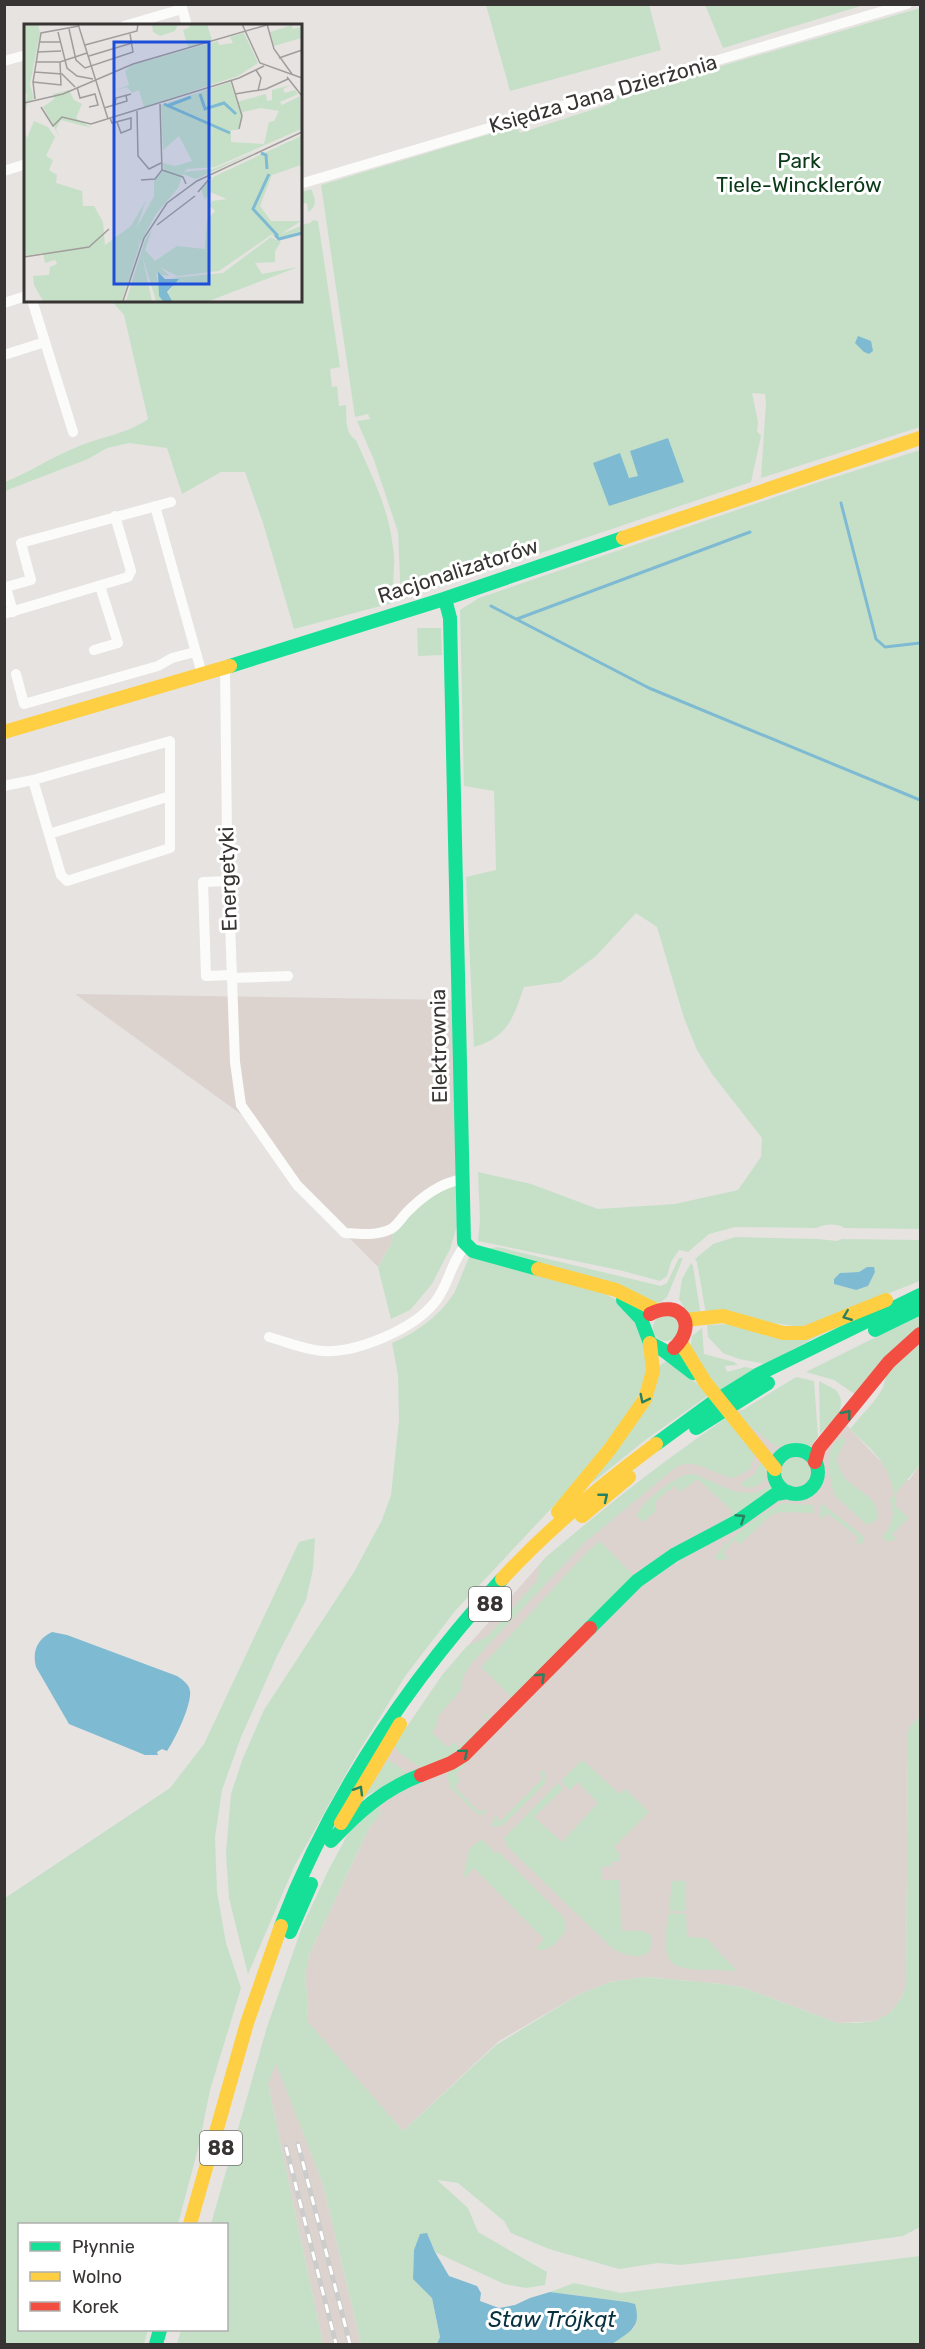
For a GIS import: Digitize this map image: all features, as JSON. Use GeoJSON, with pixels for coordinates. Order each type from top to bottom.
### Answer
{"type":"FeatureCollection","features":[{"type":"Feature","properties":{"kind":"main road","name":"Racjonalizatorów"},"geometry":{"type":"LineString","coordinates":[[4,732],[225,668],[445,599],[803,476],[921,438]]}},
{"type":"Feature","properties":{"kind":"main road","name":"Elektrownia"},"geometry":{"type":"LineString","coordinates":[[445,599],[450,618],[463,1238],[466,1245]]}},
{"type":"Feature","properties":{"kind":"main road"},"geometry":{"type":"LineString","coordinates":[[466,1245],[473,1251],[616,1290],[641,1305],[656,1310],[670,1308],[681,1314],[685,1320],[686,1335],[681,1343],[672,1349],[663,1350]]}},
{"type":"Feature","properties":{"kind":"main road"},"geometry":{"type":"LineString","coordinates":[[470,1612],[509,1562],[561,1509],[638,1411],[649,1390],[653,1354],[641,1318],[634,1309],[603,1287]]}},
{"type":"Feature","properties":{"kind":"main road"},"geometry":{"type":"LineString","coordinates":[[685,1320],[723,1316],[783,1333],[805,1333],[921,1287]]}},
{"type":"Feature","properties":{"kind":"main road","name":"88"},"geometry":{"type":"LineString","coordinates":[[190,2223],[242,2038],[290,1902],[345,1791],[377,1737],[426,1666],[470,1612],[516,1563],[595,1490],[743,1390],[921,1295]]}},
{"type":"Feature","properties":{"kind":"main road","name":"88"},"geometry":{"type":"LineString","coordinates":[[811,1354],[921,1308]]}},
{"type":"Feature","properties":{"kind":"main road"},"geometry":{"type":"LineString","coordinates":[[647,1337],[647,1319],[656,1310]]}},
{"type":"Feature","properties":{"kind":"main road"},"geometry":{"type":"LineString","coordinates":[[815,1462],[819,1448],[883,1369],[921,1334]]}},
{"type":"Feature","properties":{"kind":"main road"},"geometry":{"type":"LineString","coordinates":[[647,1337],[702,1381],[770,1459],[775,1469],[776,1481],[788,1492]]}},
{"type":"Feature","properties":{"kind":"main road"},"geometry":{"type":"LineString","coordinates":[[681,1343],[702,1381]]}},
{"type":"Feature","properties":{"kind":"main road","name":"88"},"geometry":{"type":"LineString","coordinates":[[199,2223],[262,2004],[303,1900],[348,1809],[395,1731],[434,1671],[479,1615],[592,1507],[705,1415]]}},
{"type":"Feature","properties":{"kind":"main road"},"geometry":{"type":"LineString","coordinates":[[746,1430],[783,1455]]}},
{"type":"Feature","properties":{"kind":"main road"},"geometry":{"type":"LineString","coordinates":[[331,1841],[354,1815],[376,1796],[464,1755],[637,1581],[674,1555],[738,1521],[776,1494],[803,1493],[812,1487],[818,1474],[815,1462],[808,1454],[798,1450],[783,1455],[775,1469]]}},
{"type":"Feature","properties":{"kind":"street","name":"Księdza Jana Dzierżonia"},"geometry":{"type":"LineString","coordinates":[[302,183],[907,4]]}},
{"type":"Feature","properties":{"kind":"street"},"geometry":{"type":"LineString","coordinates":[[130,24],[181,7],[186,24]]}},
{"type":"Feature","properties":{"kind":"street"},"geometry":{"type":"LineString","coordinates":[[4,61],[24,56]]}},
{"type":"Feature","properties":{"kind":"street"},"geometry":{"type":"LineString","coordinates":[[4,171],[24,165]]}},
{"type":"Feature","properties":{"kind":"street"},"geometry":{"type":"LineString","coordinates":[[4,303],[24,297]]}},
{"type":"Feature","properties":{"kind":"street"},"geometry":{"type":"LineString","coordinates":[[33,302],[73,432]]}},
{"type":"Feature","properties":{"kind":"street"},"geometry":{"type":"LineString","coordinates":[[4,355],[45,342]]}},
{"type":"Feature","properties":{"kind":"street"},"geometry":{"type":"LineString","coordinates":[[115,516],[130,571],[128,577],[9,613],[6,587],[31,580],[21,543],[115,516],[171,502]]}},
{"type":"Feature","properties":{"kind":"street"},"geometry":{"type":"LineString","coordinates":[[156,506],[201,674]]}},
{"type":"Feature","properties":{"kind":"street"},"geometry":{"type":"LineString","coordinates":[[94,650],[118,643],[100,586]]}},
{"type":"Feature","properties":{"kind":"street"},"geometry":{"type":"LineString","coordinates":[[4,677],[19,673],[24,704],[158,666],[172,658],[195,652]]}},
{"type":"Feature","properties":{"kind":"street","name":"Energetyki"},"geometry":{"type":"LineString","coordinates":[[225,668],[228,881],[235,1062],[241,1106],[297,1185],[345,1233],[370,1235],[393,1228],[405,1213],[424,1196],[445,1183],[463,1179]]}},
{"type":"Feature","properties":{"kind":"street"},"geometry":{"type":"LineString","coordinates":[[4,786],[170,741],[170,848],[67,881],[61,875],[33,780]]}},
{"type":"Feature","properties":{"kind":"street"},"geometry":{"type":"LineString","coordinates":[[49,834],[170,796]]}},
{"type":"Feature","properties":{"kind":"street"},"geometry":{"type":"LineString","coordinates":[[228,881],[203,882],[206,976],[288,976]]}},
{"type":"Feature","properties":{"kind":"street"},"geometry":{"type":"LineString","coordinates":[[269,1336],[320,1351],[355,1346],[404,1329],[436,1301],[457,1257],[466,1245]]}},
{"type":"Feature","properties":{"kind":"shaded area"},"geometry":{"type":"Polygon","coordinates":[[[75,994],[454,1000],[456,1181],[393,1228],[392,1242],[378,1267],[297,1185],[249,1120],[75,994]]]}},
{"type":"Feature","properties":{"kind":"shaded area"},"geometry":{"type":"Polygon","coordinates":[[[741,1409],[758,1428],[813,1444],[843,1419],[888,1469],[892,1480],[909,1480],[920,1465],[920,1716],[909,1728],[908,1734],[906,1987],[900,2000],[890,2013],[875,2021],[838,2023],[744,1988],[723,1984],[645,1977],[610,1982],[578,1995],[499,2041],[403,2131],[307,2022],[305,1974],[310,1953],[369,1828],[381,1814],[372,1783],[443,1674],[546,1557],[715,1426],[741,1409]]]}},
{"type":"Feature","properties":{"kind":"shaded area"},"geometry":{"type":"Polygon","coordinates":[[[276,2062],[323,2184],[361,2344],[323,2344],[268,2084],[276,2062]]]}},
{"type":"Feature","properties":{"kind":"green space"},"geometry":{"type":"Polygon","coordinates":[[[486,5],[649,5],[661,50],[510,91],[486,5]]]}},
{"type":"Feature","properties":{"kind":"green space"},"geometry":{"type":"Polygon","coordinates":[[[705,5],[864,5],[723,48],[705,5]]]}},
{"type":"Feature","properties":{"kind":"green space","name":"Park Tiele-Wincklerów"},"geometry":{"type":"Polygon","coordinates":[[[920,8],[920,427],[761,478],[766,402],[765,394],[752,393],[758,422],[757,431],[761,436],[751,482],[401,600],[398,532],[374,460],[357,421],[370,419],[368,414],[355,417],[321,185],[517,126],[520,133],[610,104],[612,98],[920,8]]]}},
{"type":"Feature","properties":{"kind":"green space"},"geometry":{"type":"Polygon","coordinates":[[[311,189],[314,204],[308,212],[307,203],[302,204],[302,192],[311,189]]]}},
{"type":"Feature","properties":{"kind":"green space"},"geometry":{"type":"Polygon","coordinates":[[[313,220],[318,221],[340,367],[330,369],[332,387],[337,386],[339,406],[346,405],[348,429],[356,440],[385,510],[392,539],[394,567],[392,603],[294,629],[263,523],[245,472],[221,472],[182,494],[167,448],[129,443],[107,448],[88,459],[5,491],[5,482],[68,451],[131,428],[148,419],[124,315],[113,302],[302,302],[302,225],[313,220]]]}},
{"type":"Feature","properties":{"kind":"green space"},"geometry":{"type":"Polygon","coordinates":[[[920,450],[920,1229],[844,1228],[838,1225],[817,1228],[735,1227],[709,1234],[688,1252],[679,1250],[671,1262],[667,1276],[660,1281],[619,1270],[478,1241],[480,1219],[478,1172],[531,1184],[598,1209],[675,1204],[738,1190],[761,1157],[762,1138],[712,1074],[697,1050],[684,1018],[657,927],[636,913],[596,956],[561,982],[524,987],[513,1017],[502,1032],[486,1043],[474,1047],[466,877],[496,870],[494,791],[464,786],[460,610],[479,598],[813,484],[920,450]]]}},
{"type":"Feature","properties":{"kind":"green space"},"geometry":{"type":"Polygon","coordinates":[[[417,628],[441,628],[442,655],[418,656],[417,628]]]}},
{"type":"Feature","properties":{"kind":"green space"},"geometry":{"type":"Polygon","coordinates":[[[456,1181],[457,1226],[450,1249],[432,1284],[410,1310],[391,1319],[378,1267],[392,1242],[393,1228],[405,1213],[456,1181]]]}},
{"type":"Feature","properties":{"kind":"green space"},"geometry":{"type":"Polygon","coordinates":[[[735,1237],[837,1241],[842,1239],[920,1240],[920,1281],[802,1327],[706,1314],[695,1259],[713,1244],[735,1237]],[[867,1267],[859,1272],[840,1273],[835,1284],[856,1290],[868,1286],[872,1276],[867,1267]]]}},
{"type":"Feature","properties":{"kind":"green space"},"geometry":{"type":"Polygon","coordinates":[[[498,1247],[661,1286],[667,1283],[679,1258],[683,1258],[667,1297],[661,1302],[651,1304],[486,1249],[498,1247]]]}},
{"type":"Feature","properties":{"kind":"green space"},"geometry":{"type":"Polygon","coordinates":[[[470,1255],[605,1294],[621,1302],[632,1311],[648,1355],[647,1370],[640,1392],[627,1417],[563,1496],[455,1611],[406,1675],[356,1756],[294,1867],[248,1974],[229,1898],[226,1853],[231,1794],[243,1758],[264,1710],[354,1572],[382,1520],[391,1495],[399,1420],[398,1375],[392,1343],[420,1328],[437,1314],[451,1298],[470,1255]]]}},
{"type":"Feature","properties":{"kind":"green space"},"geometry":{"type":"Polygon","coordinates":[[[691,1263],[701,1316],[687,1312],[679,1299],[682,1279],[691,1263]]]}},
{"type":"Feature","properties":{"kind":"green space"},"geometry":{"type":"Polygon","coordinates":[[[666,1315],[675,1319],[679,1328],[675,1337],[666,1341],[657,1337],[653,1328],[657,1319],[666,1315]]]}},
{"type":"Feature","properties":{"kind":"green space"},"geometry":{"type":"Polygon","coordinates":[[[920,1315],[920,1330],[857,1393],[853,1393],[834,1380],[806,1372],[920,1315]]]}},
{"type":"Feature","properties":{"kind":"green space"},"geometry":{"type":"Polygon","coordinates":[[[731,1324],[768,1336],[837,1326],[765,1364],[723,1353],[708,1337],[707,1325],[731,1324]]]}},
{"type":"Feature","properties":{"kind":"green space"},"geometry":{"type":"Polygon","coordinates":[[[702,1328],[704,1354],[738,1365],[725,1366],[727,1372],[745,1367],[757,1369],[719,1390],[690,1352],[692,1336],[702,1328]]]}},
{"type":"Feature","properties":{"kind":"green space"},"geometry":{"type":"Polygon","coordinates":[[[920,1344],[920,1465],[894,1495],[889,1474],[879,1458],[850,1429],[883,1388],[887,1373],[920,1344]]]}},
{"type":"Feature","properties":{"kind":"green space"},"geometry":{"type":"Polygon","coordinates":[[[666,1361],[682,1369],[709,1395],[644,1441],[592,1483],[659,1366],[666,1361]]]}},
{"type":"Feature","properties":{"kind":"green space"},"geometry":{"type":"Polygon","coordinates":[[[796,1377],[814,1381],[818,1437],[810,1446],[796,1444],[776,1446],[749,1426],[738,1413],[796,1377]]]}},
{"type":"Feature","properties":{"kind":"green space"},"geometry":{"type":"Polygon","coordinates":[[[819,1381],[836,1390],[841,1403],[838,1414],[820,1434],[819,1381]]]}},
{"type":"Feature","properties":{"kind":"green space"},"geometry":{"type":"Polygon","coordinates":[[[728,1417],[755,1453],[750,1469],[734,1478],[697,1465],[689,1464],[675,1468],[585,1542],[488,1645],[472,1663],[463,1677],[461,1690],[438,1716],[436,1727],[432,1732],[448,1748],[454,1742],[459,1747],[488,1720],[483,1714],[487,1713],[490,1720],[460,1749],[433,1765],[420,1766],[400,1752],[395,1744],[443,1674],[467,1646],[487,1637],[538,1580],[539,1565],[546,1557],[635,1484],[728,1417]]]}},
{"type":"Feature","properties":{"kind":"green space"},"geometry":{"type":"Polygon","coordinates":[[[843,1436],[845,1442],[836,1459],[841,1471],[848,1481],[872,1501],[878,1512],[878,1519],[867,1525],[834,1495],[829,1460],[832,1447],[843,1436]]]}},
{"type":"Feature","properties":{"kind":"green space"},"geometry":{"type":"Polygon","coordinates":[[[762,1457],[769,1468],[763,1481],[756,1486],[741,1486],[741,1483],[755,1474],[762,1457]]]}},
{"type":"Feature","properties":{"kind":"green space"},"geometry":{"type":"Polygon","coordinates":[[[796,1458],[806,1462],[810,1472],[806,1482],[796,1486],[786,1482],[782,1472],[786,1462],[796,1458]]]}},
{"type":"Feature","properties":{"kind":"green space"},"geometry":{"type":"Polygon","coordinates":[[[688,1474],[697,1475],[725,1488],[743,1493],[752,1493],[771,1485],[773,1488],[725,1522],[724,1520],[732,1514],[731,1510],[698,1479],[679,1492],[676,1486],[666,1491],[666,1494],[660,1496],[660,1500],[655,1500],[656,1511],[643,1522],[637,1517],[643,1505],[650,1498],[674,1480],[688,1474]]]}},
{"type":"Feature","properties":{"kind":"green space"},"geometry":{"type":"Polygon","coordinates":[[[894,1495],[897,1499],[894,1504],[908,1518],[892,1534],[896,1539],[887,1542],[882,1537],[892,1520],[893,1511],[890,1501],[894,1495]]]}},
{"type":"Feature","properties":{"kind":"green space"},"geometry":{"type":"Polygon","coordinates":[[[783,1503],[814,1505],[813,1513],[781,1512],[771,1515],[740,1544],[734,1540],[723,1552],[727,1557],[724,1560],[715,1559],[725,1545],[745,1528],[766,1512],[783,1503]]]}},
{"type":"Feature","properties":{"kind":"green space"},"geometry":{"type":"Polygon","coordinates":[[[821,1503],[863,1536],[863,1543],[855,1544],[859,1538],[827,1513],[823,1519],[820,1516],[821,1503]]]}},
{"type":"Feature","properties":{"kind":"green space"},"geometry":{"type":"Polygon","coordinates":[[[315,1538],[313,1569],[306,1600],[277,1656],[241,1737],[222,1790],[215,1837],[217,1892],[226,1943],[241,1988],[210,2090],[199,2145],[178,2223],[18,2223],[18,2331],[148,2331],[144,2344],[5,2344],[5,1898],[170,1788],[204,1744],[299,1542],[315,1538]]]}},
{"type":"Feature","properties":{"kind":"green space"},"geometry":{"type":"Polygon","coordinates":[[[600,1541],[634,1576],[513,1698],[481,1667],[584,1555],[600,1541]]]}},
{"type":"Feature","properties":{"kind":"green space"},"geometry":{"type":"Polygon","coordinates":[[[920,1716],[920,2227],[903,2236],[743,2258],[680,2265],[658,2263],[619,2269],[549,2249],[511,2233],[504,2221],[458,2183],[437,2180],[468,2208],[478,2232],[547,2272],[545,2285],[526,2288],[504,2284],[435,2252],[427,2233],[414,2250],[413,2278],[432,2298],[440,2337],[437,2344],[361,2344],[323,2184],[276,2063],[268,2084],[323,2344],[177,2344],[181,2331],[228,2331],[228,2223],[211,2223],[267,2027],[302,1927],[350,1830],[377,1800],[381,1814],[369,1828],[310,1953],[305,1974],[307,2021],[403,2131],[496,2045],[578,1995],[610,1982],[645,1977],[723,1984],[744,1988],[838,2023],[875,2021],[890,2013],[906,1987],[909,1728],[920,1716]]]}},
{"type":"Feature","properties":{"kind":"green space"},"geometry":{"type":"Polygon","coordinates":[[[498,1730],[455,1775],[460,1780],[455,1787],[480,1813],[484,1809],[487,1811],[482,1815],[477,1814],[450,1787],[447,1774],[498,1730]]]}},
{"type":"Feature","properties":{"kind":"green space"},"geometry":{"type":"Polygon","coordinates":[[[388,1760],[405,1771],[404,1774],[363,1798],[388,1760]]]}},
{"type":"Feature","properties":{"kind":"green space"},"geometry":{"type":"Polygon","coordinates":[[[581,1761],[584,1761],[619,1794],[625,1789],[649,1812],[614,1847],[619,1853],[619,1861],[612,1862],[612,1866],[602,1867],[602,1880],[620,1880],[621,1931],[643,1931],[650,1934],[650,1950],[640,1956],[619,1952],[612,1948],[506,1845],[504,1838],[558,1783],[563,1789],[534,1817],[562,1842],[598,1803],[578,1782],[569,1790],[561,1781],[581,1761]]]}},
{"type":"Feature","properties":{"kind":"green space"},"geometry":{"type":"Polygon","coordinates":[[[542,1771],[546,1776],[544,1785],[503,1825],[492,1827],[496,1816],[500,1822],[543,1778],[539,1773],[542,1771]]]}},
{"type":"Feature","properties":{"kind":"green space"},"geometry":{"type":"Polygon","coordinates":[[[480,1840],[496,1854],[498,1851],[564,1918],[566,1930],[553,1945],[546,1949],[535,1950],[544,1939],[474,1868],[463,1879],[469,1849],[480,1840]]]}},
{"type":"Feature","properties":{"kind":"green space"},"geometry":{"type":"Polygon","coordinates":[[[672,1881],[686,1881],[686,1911],[669,1911],[672,1881]]]}},
{"type":"Feature","properties":{"kind":"green space"},"geometry":{"type":"Polygon","coordinates":[[[669,1913],[686,1914],[687,1937],[706,1938],[737,1971],[688,1969],[670,1960],[666,1950],[665,1935],[669,1913]]]}},
{"type":"Feature","properties":{"kind":"green space"},"geometry":{"type":"Polygon","coordinates":[[[920,2256],[920,2344],[612,2344],[635,2327],[627,2302],[550,2292],[574,2283],[621,2293],[920,2256]]]}},
{"type":"Feature","properties":{"kind":"water"},"geometry":{"type":"Polygon","coordinates":[[[858,336],[871,341],[873,351],[869,354],[864,352],[855,343],[858,336]]]}},
{"type":"Feature","properties":{"kind":"water"},"geometry":{"type":"Polygon","coordinates":[[[668,438],[684,482],[609,506],[593,463],[620,453],[629,478],[638,476],[630,451],[668,438]]]}},
{"type":"Feature","properties":{"kind":"water"},"geometry":{"type":"Polygon","coordinates":[[[867,1267],[874,1267],[875,1272],[868,1286],[856,1290],[834,1284],[834,1279],[840,1273],[859,1272],[867,1267]]]}},
{"type":"Feature","properties":{"kind":"water"},"geometry":{"type":"Polygon","coordinates":[[[52,1632],[67,1635],[177,1676],[185,1682],[190,1691],[186,1713],[167,1751],[162,1749],[157,1752],[158,1755],[145,1755],[69,1724],[36,1667],[37,1646],[52,1632]]]}},
{"type":"Feature","properties":{"kind":"water","name":"Staw Trójkąt"},"geometry":{"type":"Polygon","coordinates":[[[427,2233],[449,2276],[477,2286],[481,2293],[480,2301],[499,2308],[515,2305],[550,2292],[627,2302],[635,2304],[637,2319],[635,2324],[629,2332],[612,2344],[437,2344],[440,2337],[432,2298],[413,2279],[414,2250],[420,2234],[427,2233]]]}},
{"type":"Feature","properties":{"kind":"waterway"},"geometry":{"type":"LineString","coordinates":[[841,503],[876,639],[885,647],[920,643]]}},
{"type":"Feature","properties":{"kind":"waterway"},"geometry":{"type":"LineString","coordinates":[[517,619],[750,532]]}},
{"type":"Feature","properties":{"kind":"waterway"},"geometry":{"type":"LineString","coordinates":[[491,606],[649,688],[920,800]]}},
{"type":"Feature","properties":{"kind":"railway"},"geometry":{"type":"LineString","coordinates":[[298,2144],[350,2344]]}},
{"type":"Feature","properties":{"kind":"railway"},"geometry":{"type":"LineString","coordinates":[[286,2147],[336,2344]]}},
{"type":"Feature","properties":{"kind":"traffic: fast"},"geometry":{"type":"LineString","coordinates":[[230,666],[444,599],[623,538]]}},
{"type":"Feature","properties":{"kind":"traffic: fast"},"geometry":{"type":"LineString","coordinates":[[445,599],[450,618],[464,1242],[473,1251],[538,1269]]}},
{"type":"Feature","properties":{"kind":"traffic: fast"},"geometry":{"type":"LineString","coordinates":[[656,1444],[712,1403],[759,1374],[920,1295]]}},
{"type":"Feature","properties":{"kind":"traffic: fast"},"geometry":{"type":"LineString","coordinates":[[623,1300],[641,1319],[650,1343],[693,1373]]}},
{"type":"Feature","properties":{"kind":"traffic: fast"},"geometry":{"type":"LineString","coordinates":[[875,1330],[920,1308]]}},
{"type":"Feature","properties":{"kind":"traffic: fast"},"geometry":{"type":"LineString","coordinates":[[696,1428],[768,1383]]}},
{"type":"Feature","properties":{"kind":"traffic: fast"},"geometry":{"type":"LineString","coordinates":[[796,1450],[811,1457],[818,1472],[811,1487],[796,1494],[781,1487],[774,1472],[781,1457],[796,1450]]}},
{"type":"Feature","properties":{"kind":"traffic: fast"},"geometry":{"type":"LineString","coordinates":[[590,1628],[637,1581],[674,1555],[738,1521],[776,1494],[788,1492]]}},
{"type":"Feature","properties":{"kind":"traffic: fast"},"geometry":{"type":"LineString","coordinates":[[281,1926],[323,1832],[375,1742],[435,1658],[502,1579]]}},
{"type":"Feature","properties":{"kind":"traffic: fast"},"geometry":{"type":"LineString","coordinates":[[331,1841],[372,1802],[395,1787],[421,1775]]}},
{"type":"Feature","properties":{"kind":"traffic: fast"},"geometry":{"type":"LineString","coordinates":[[290,1932],[311,1884]]}},
{"type":"Feature","properties":{"kind":"traffic: fast"},"geometry":{"type":"LineString","coordinates":[[156,2344],[160,2331]]}},
{"type":"Feature","properties":{"kind":"traffic: slow"},"geometry":{"type":"LineString","coordinates":[[623,538],[920,438]]}},
{"type":"Feature","properties":{"kind":"traffic: slow"},"geometry":{"type":"LineString","coordinates":[[4,732],[230,666]]}},
{"type":"Feature","properties":{"kind":"traffic: slow"},"geometry":{"type":"LineString","coordinates":[[538,1269],[616,1290],[656,1310]]}},
{"type":"Feature","properties":{"kind":"traffic: slow"},"geometry":{"type":"LineString","coordinates":[[685,1320],[723,1316],[783,1333],[805,1333],[886,1300]]}},
{"type":"Feature","properties":{"kind":"traffic: slow"},"geometry":{"type":"LineString","coordinates":[[558,1512],[610,1449],[645,1399],[653,1371],[650,1343]]}},
{"type":"Feature","properties":{"kind":"traffic: slow"},"geometry":{"type":"LineString","coordinates":[[681,1343],[705,1382],[775,1469]]}},
{"type":"Feature","properties":{"kind":"traffic: slow"},"geometry":{"type":"LineString","coordinates":[[502,1579],[576,1508],[656,1444]]}},
{"type":"Feature","properties":{"kind":"traffic: slow"},"geometry":{"type":"LineString","coordinates":[[582,1516],[629,1477]]}},
{"type":"Feature","properties":{"kind":"traffic: slow"},"geometry":{"type":"LineString","coordinates":[[341,1823],[400,1724]]}},
{"type":"Feature","properties":{"kind":"traffic: slow"},"geometry":{"type":"LineString","coordinates":[[190,2223],[247,2023],[281,1926]]}},
{"type":"Feature","properties":{"kind":"traffic: jam"},"geometry":{"type":"LineString","coordinates":[[650,1314],[670,1309],[683,1316],[685,1331],[674,1348]]}},
{"type":"Feature","properties":{"kind":"traffic: jam"},"geometry":{"type":"LineString","coordinates":[[815,1462],[819,1448],[889,1362],[920,1334]]}},
{"type":"Feature","properties":{"kind":"traffic: jam"},"geometry":{"type":"LineString","coordinates":[[421,1775],[464,1755],[590,1628]]}}]}
